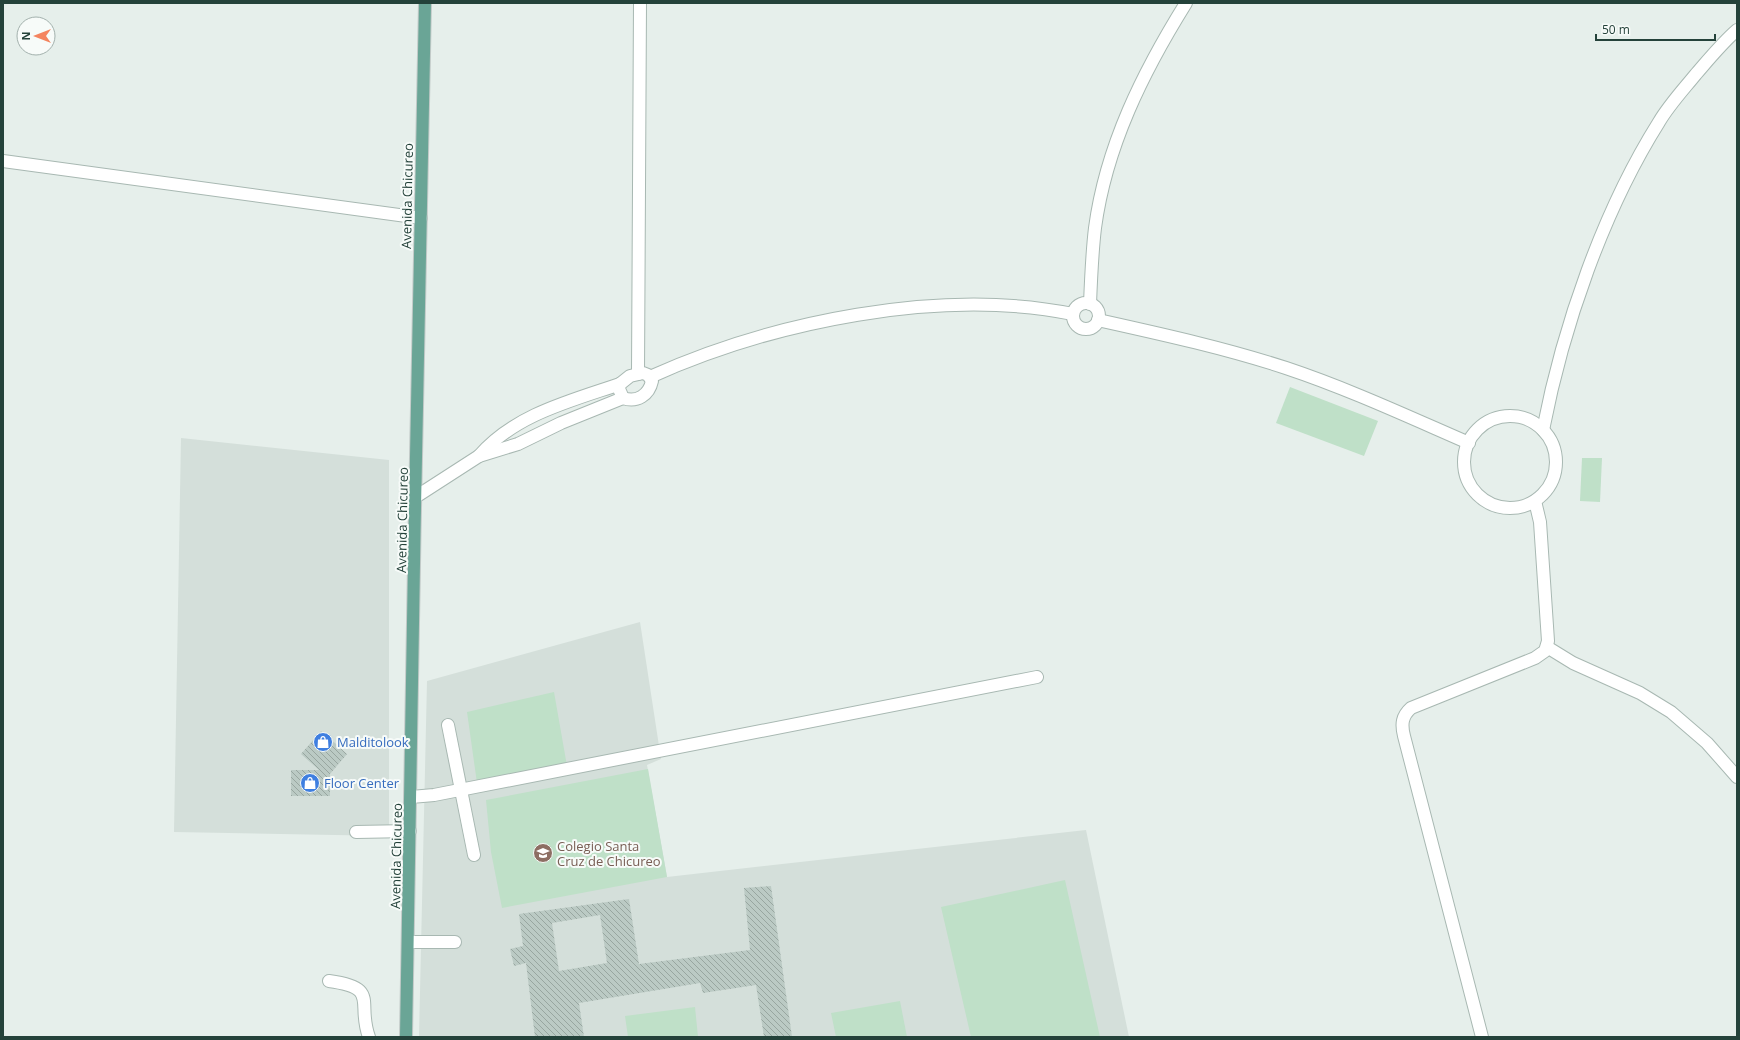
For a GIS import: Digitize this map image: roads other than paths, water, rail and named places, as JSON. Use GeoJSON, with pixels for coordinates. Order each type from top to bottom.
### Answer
{"type":"FeatureCollection","features":[{"type":"Feature","properties":{"kind":"main road","name":"Avenida Chicureo"},"geometry":{"type":"LineString","coordinates":[[406,1037],[417,496],[418,332],[426,3]]}},
{"type":"Feature","properties":{"kind":"street"},"geometry":{"type":"LineString","coordinates":[[638,374],[640,3]]}},
{"type":"Feature","properties":{"kind":"street"},"geometry":{"type":"LineString","coordinates":[[1090,304],[1095,227],[1106,173],[1114,144],[1141,84],[1186,3]]}},
{"type":"Feature","properties":{"kind":"street"},"geometry":{"type":"LineString","coordinates":[[1543,430],[1548,403],[1572,317],[1600,240],[1630,175],[1659,121],[1703,66],[1737,30]]}},
{"type":"Feature","properties":{"kind":"street"},"geometry":{"type":"LineString","coordinates":[[3,161],[421,218]]}},
{"type":"Feature","properties":{"kind":"street"},"geometry":{"type":"LineString","coordinates":[[650,377],[697,357],[752,339],[818,322],[871,314],[915,308],[987,304],[1028,306],[1072,314]]}},
{"type":"Feature","properties":{"kind":"street"},"geometry":{"type":"LineString","coordinates":[[1081,304],[1090,304],[1097,310],[1098,320],[1093,327],[1089,329],[1080,329],[1074,323],[1072,314],[1077,306],[1081,304]]}},
{"type":"Feature","properties":{"kind":"street"},"geometry":{"type":"LineString","coordinates":[[1098,320],[1204,344],[1287,368],[1376,403],[1469,443]]}},
{"type":"Feature","properties":{"kind":"street"},"geometry":{"type":"LineString","coordinates":[[417,496],[479,456],[496,438],[510,428],[538,414],[620,384],[630,376],[644,373],[650,377],[651,385],[646,394],[633,400],[623,398],[561,423],[518,444],[479,456]]}},
{"type":"Feature","properties":{"kind":"street"},"geometry":{"type":"LineString","coordinates":[[620,384],[619,389],[623,398]]}},
{"type":"Feature","properties":{"kind":"street"},"geometry":{"type":"LineString","coordinates":[[1502,417],[1520,417],[1536,424],[1543,430],[1552,443],[1556,459],[1556,468],[1551,483],[1541,496],[1535,501],[1520,507],[1505,508],[1490,503],[1478,494],[1469,481],[1465,466],[1469,443],[1473,436],[1486,424],[1502,417]]}},
{"type":"Feature","properties":{"kind":"street"},"geometry":{"type":"LineString","coordinates":[[1482,1037],[1402,723],[1404,717],[1411,708],[1535,658],[1542,654],[1547,647],[1540,522],[1535,501]]}},
{"type":"Feature","properties":{"kind":"street"},"geometry":{"type":"LineString","coordinates":[[1547,647],[1573,663],[1640,693],[1671,712],[1707,743],[1737,777]]}},
{"type":"Feature","properties":{"kind":"street"},"geometry":{"type":"LineString","coordinates":[[411,796],[434,795],[461,790],[1037,677]]}},
{"type":"Feature","properties":{"kind":"street"},"geometry":{"type":"LineString","coordinates":[[448,725],[474,855]]}},
{"type":"Feature","properties":{"kind":"street"},"geometry":{"type":"LineString","coordinates":[[356,832],[410,831]]}},
{"type":"Feature","properties":{"kind":"street"},"geometry":{"type":"LineString","coordinates":[[408,942],[455,942]]}},
{"type":"Feature","properties":{"kind":"street"},"geometry":{"type":"LineString","coordinates":[[329,981],[348,983],[355,986],[362,994],[366,1028],[369,1037]]}},
{"type":"Feature","properties":{"kind":"place","name":"Malditolook"},"geometry":{"type":"Point","coordinates":[323,742]}},
{"type":"Feature","properties":{"kind":"place","name":"Floor Center"},"geometry":{"type":"Point","coordinates":[310,783]}},
{"type":"Feature","properties":{"kind":"place","name":"Colegio Santa Cruz de Chicureo"},"geometry":{"type":"Point","coordinates":[543,853]}}]}
